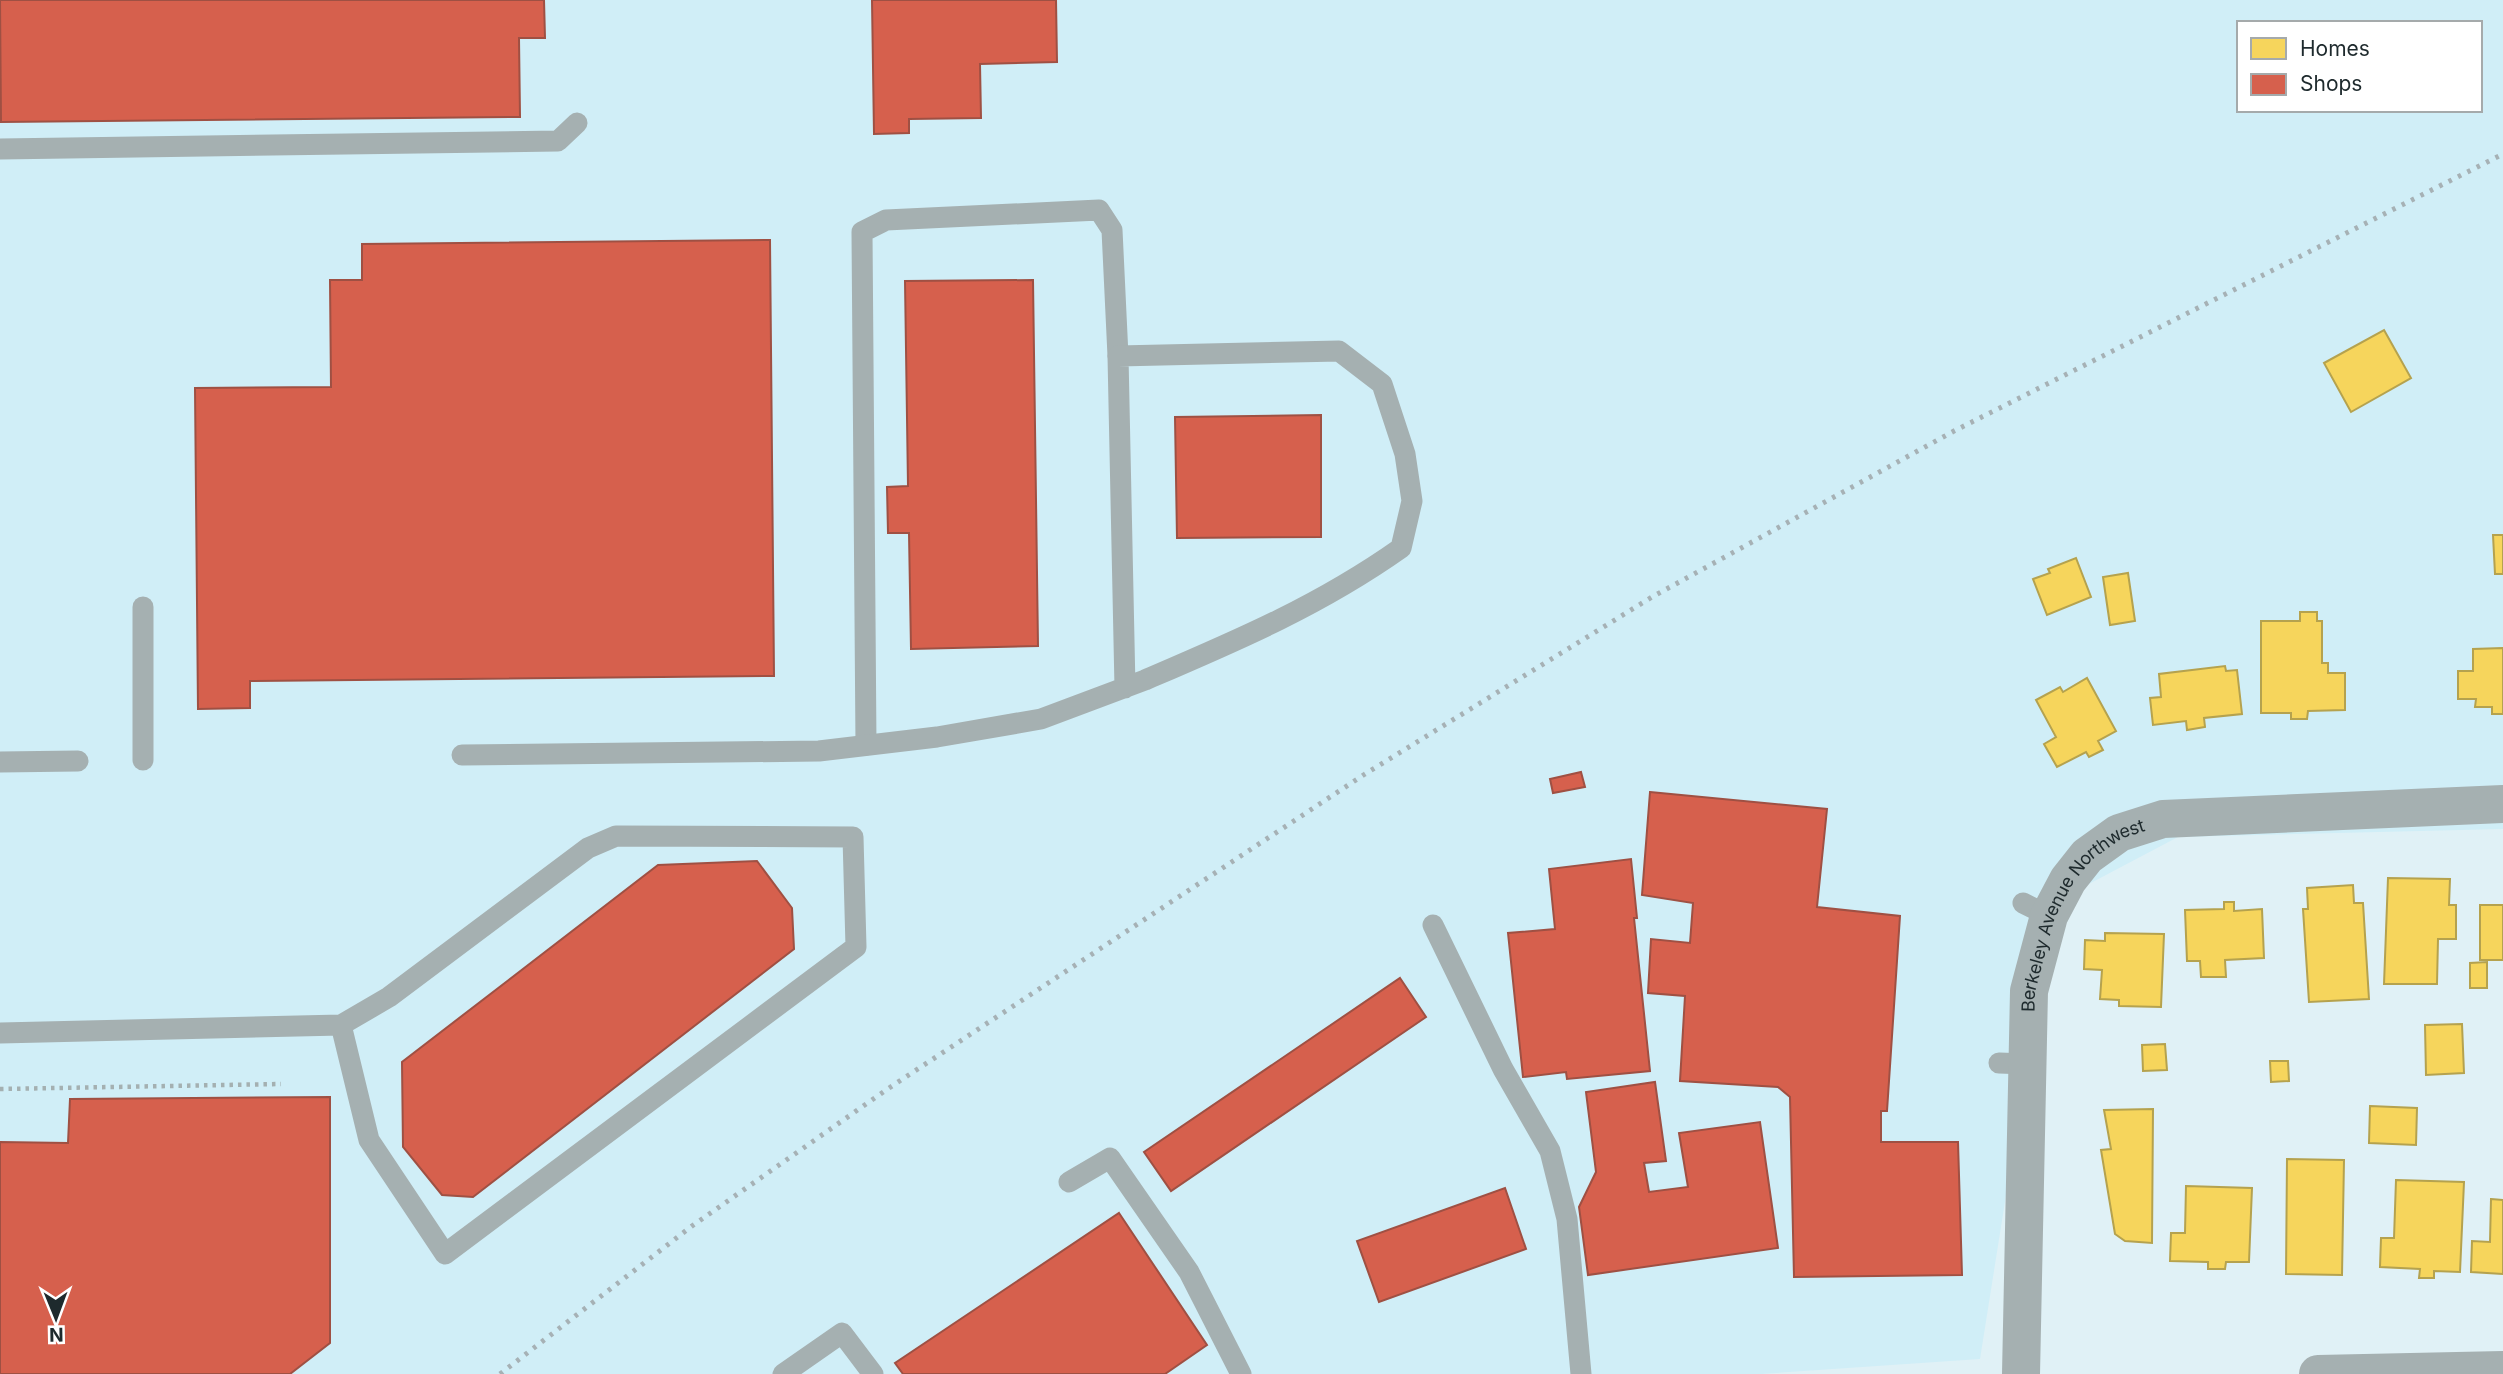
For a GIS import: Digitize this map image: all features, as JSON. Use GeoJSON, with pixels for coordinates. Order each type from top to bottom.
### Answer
{"type":"FeatureCollection","features":[{"type":"Feature","properties":{"kind":"street","name":"Berkeley Avenue Northwest"},"geometry":{"type":"LineString","coordinates":[[2021,1374],[2013,1064],[2028,991],[2036,909],[2068,880],[2087,856],[2119,833],[2163,820],[2503,804]]}},
{"type":"Feature","properties":{"kind":"street"},"geometry":{"type":"LineString","coordinates":[[2318,1374],[2503,1370]]}},
{"type":"Feature","properties":{"kind":"lane"},"geometry":{"type":"LineString","coordinates":[[0,149],[558,141],[577,123]]}},
{"type":"Feature","properties":{"kind":"lane"},"geometry":{"type":"LineString","coordinates":[[866,745],[862,232],[886,220],[1099,210],[1112,230],[1118,356],[1125,688]]}},
{"type":"Feature","properties":{"kind":"lane"},"geometry":{"type":"LineString","coordinates":[[461,755],[819,751],[937,737],[1041,719],[1125,688],[1268,627],[1361,576],[1401,548],[1412,501],[1405,454],[1382,384],[1339,351],[1118,356]]}},
{"type":"Feature","properties":{"kind":"lane"},"geometry":{"type":"LineString","coordinates":[[143,607],[143,760]]}},
{"type":"Feature","properties":{"kind":"lane"},"geometry":{"type":"LineString","coordinates":[[0,762],[78,761]]}},
{"type":"Feature","properties":{"kind":"lane"},"geometry":{"type":"LineString","coordinates":[[0,1033],[341,1025],[389,997],[588,848],[616,836],[853,836],[856,947],[445,1254],[369,1140],[341,1025]]}},
{"type":"Feature","properties":{"kind":"lane"},"geometry":{"type":"LineString","coordinates":[[1433,925],[1503,1069],[1550,1151],[1567,1219],[1581,1374]]}},
{"type":"Feature","properties":{"kind":"lane"},"geometry":{"type":"LineString","coordinates":[[1069,1182],[1110,1158],[1189,1272],[1241,1374]]}},
{"type":"Feature","properties":{"kind":"lane"},"geometry":{"type":"LineString","coordinates":[[783,1374],[842,1333],[873,1374]]}},
{"type":"Feature","properties":{"kind":"path"},"geometry":{"type":"LineString","coordinates":[[0,1089],[281,1084]]}},
{"type":"Feature","properties":{"kind":"shaded area"},"geometry":{"type":"Polygon","coordinates":[[[0,0],[2503,0],[2503,829],[2178,837],[2032,914],[2021,1101],[1980,1359],[1761,1374],[0,1374],[0,0]]]}},
{"type":"Feature","properties":{"kind":"building: Homes"},"geometry":{"type":"Polygon","coordinates":[[[2384,330],[2411,378],[2351,412],[2324,363],[2384,330]]]}},
{"type":"Feature","properties":{"kind":"building: Homes"},"geometry":{"type":"Polygon","coordinates":[[[2493,535],[2503,535],[2503,574],[2495,574],[2493,535]]]}},
{"type":"Feature","properties":{"kind":"building: Homes"},"geometry":{"type":"Polygon","coordinates":[[[2076,558],[2091,597],[2047,615],[2033,579],[2050,573],[2048,569],[2076,558]]]}},
{"type":"Feature","properties":{"kind":"building: Homes"},"geometry":{"type":"Polygon","coordinates":[[[2128,573],[2135,621],[2110,625],[2103,577],[2128,573]]]}},
{"type":"Feature","properties":{"kind":"building: Homes"},"geometry":{"type":"Polygon","coordinates":[[[2300,612],[2317,612],[2317,621],[2322,621],[2322,663],[2328,663],[2328,673],[2345,673],[2345,710],[2308,711],[2307,719],[2291,719],[2291,713],[2261,713],[2261,621],[2300,621],[2300,612]]]}},
{"type":"Feature","properties":{"kind":"building: Homes"},"geometry":{"type":"Polygon","coordinates":[[[2503,648],[2503,714],[2492,714],[2492,707],[2475,707],[2476,699],[2458,699],[2458,671],[2473,671],[2473,649],[2503,648]]]}},
{"type":"Feature","properties":{"kind":"building: Homes"},"geometry":{"type":"Polygon","coordinates":[[[2225,666],[2226,671],[2237,670],[2242,714],[2204,718],[2205,727],[2187,730],[2186,721],[2153,725],[2150,698],[2161,697],[2159,674],[2225,666]]]}},
{"type":"Feature","properties":{"kind":"building: Homes"},"geometry":{"type":"Polygon","coordinates":[[[2087,678],[2116,731],[2098,741],[2103,750],[2089,757],[2086,752],[2057,767],[2044,744],[2056,737],[2036,700],[2060,687],[2063,692],[2087,678]]]}},
{"type":"Feature","properties":{"kind":"building: Homes"},"geometry":{"type":"Polygon","coordinates":[[[2388,878],[2450,879],[2449,905],[2456,905],[2456,939],[2438,939],[2437,984],[2384,984],[2388,878]]]}},
{"type":"Feature","properties":{"kind":"building: Homes"},"geometry":{"type":"Polygon","coordinates":[[[2353,885],[2354,903],[2363,903],[2369,999],[2309,1002],[2303,909],[2308,909],[2307,888],[2353,885]]]}},
{"type":"Feature","properties":{"kind":"building: Homes"},"geometry":{"type":"Polygon","coordinates":[[[2224,902],[2234,902],[2234,911],[2262,909],[2264,958],[2225,960],[2226,977],[2201,977],[2200,961],[2187,961],[2185,910],[2224,909],[2224,902]]]}},
{"type":"Feature","properties":{"kind":"building: Homes"},"geometry":{"type":"Polygon","coordinates":[[[2480,905],[2503,905],[2503,960],[2480,960],[2480,905]]]}},
{"type":"Feature","properties":{"kind":"building: Homes"},"geometry":{"type":"Polygon","coordinates":[[[2105,933],[2164,934],[2161,1007],[2119,1006],[2119,1000],[2100,999],[2102,970],[2084,969],[2085,940],[2105,941],[2105,933]]]}},
{"type":"Feature","properties":{"kind":"building: Homes"},"geometry":{"type":"Polygon","coordinates":[[[2487,962],[2487,988],[2470,988],[2470,963],[2487,962]]]}},
{"type":"Feature","properties":{"kind":"building: Homes"},"geometry":{"type":"Polygon","coordinates":[[[2462,1024],[2464,1073],[2426,1075],[2425,1025],[2462,1024]]]}},
{"type":"Feature","properties":{"kind":"building: Homes"},"geometry":{"type":"Polygon","coordinates":[[[2165,1044],[2167,1070],[2143,1071],[2142,1045],[2165,1044]]]}},
{"type":"Feature","properties":{"kind":"building: Homes"},"geometry":{"type":"Polygon","coordinates":[[[2270,1061],[2288,1061],[2289,1081],[2271,1082],[2270,1061]]]}},
{"type":"Feature","properties":{"kind":"building: Homes"},"geometry":{"type":"Polygon","coordinates":[[[2370,1106],[2417,1108],[2416,1145],[2369,1143],[2370,1106]]]}},
{"type":"Feature","properties":{"kind":"building: Homes"},"geometry":{"type":"Polygon","coordinates":[[[2153,1109],[2152,1243],[2125,1241],[2115,1234],[2101,1150],[2111,1149],[2104,1110],[2153,1109]]]}},
{"type":"Feature","properties":{"kind":"building: Homes"},"geometry":{"type":"Polygon","coordinates":[[[2287,1159],[2344,1160],[2342,1275],[2286,1274],[2287,1159]]]}},
{"type":"Feature","properties":{"kind":"building: Homes"},"geometry":{"type":"Polygon","coordinates":[[[2396,1180],[2464,1182],[2460,1272],[2434,1271],[2434,1278],[2419,1278],[2420,1269],[2380,1267],[2381,1238],[2394,1238],[2396,1180]]]}},
{"type":"Feature","properties":{"kind":"building: Homes"},"geometry":{"type":"Polygon","coordinates":[[[2186,1186],[2252,1188],[2249,1262],[2226,1262],[2225,1269],[2208,1269],[2208,1262],[2170,1261],[2171,1233],[2185,1233],[2186,1186]]]}},
{"type":"Feature","properties":{"kind":"building: Homes"},"geometry":{"type":"Polygon","coordinates":[[[2491,1199],[2503,1200],[2503,1274],[2471,1272],[2472,1241],[2490,1242],[2491,1199]]]}},
{"type":"Feature","properties":{"kind":"building: Shops"},"geometry":{"type":"Polygon","coordinates":[[[0,0],[544,0],[545,38],[519,38],[520,117],[1,122],[0,0]]]}},
{"type":"Feature","properties":{"kind":"building: Shops"},"geometry":{"type":"Polygon","coordinates":[[[872,0],[1056,0],[1057,62],[980,64],[981,118],[909,119],[909,133],[874,134],[872,0]]]}},
{"type":"Feature","properties":{"kind":"building: Shops"},"geometry":{"type":"Polygon","coordinates":[[[770,240],[774,676],[250,681],[250,708],[198,709],[195,388],[331,387],[330,280],[362,280],[362,244],[770,240]]]}},
{"type":"Feature","properties":{"kind":"building: Shops"},"geometry":{"type":"Polygon","coordinates":[[[1033,280],[1038,646],[911,649],[909,533],[888,533],[887,487],[908,486],[905,281],[1033,280]]]}},
{"type":"Feature","properties":{"kind":"building: Shops"},"geometry":{"type":"Polygon","coordinates":[[[1321,415],[1321,537],[1177,538],[1175,417],[1321,415]]]}},
{"type":"Feature","properties":{"kind":"building: Shops"},"geometry":{"type":"Polygon","coordinates":[[[1581,772],[1585,787],[1553,793],[1550,779],[1581,772]]]}},
{"type":"Feature","properties":{"kind":"building: Shops"},"geometry":{"type":"Polygon","coordinates":[[[1650,792],[1827,809],[1817,907],[1900,916],[1887,1111],[1881,1111],[1881,1142],[1958,1142],[1962,1275],[1794,1277],[1790,1097],[1778,1087],[1680,1081],[1685,996],[1648,993],[1651,939],[1690,943],[1693,903],[1642,895],[1650,792]]]}},
{"type":"Feature","properties":{"kind":"building: Shops"},"geometry":{"type":"Polygon","coordinates":[[[1631,859],[1637,918],[1634,918],[1650,1071],[1567,1079],[1566,1072],[1523,1077],[1508,933],[1555,929],[1549,869],[1631,859]]]}},
{"type":"Feature","properties":{"kind":"building: Shops"},"geometry":{"type":"Polygon","coordinates":[[[757,861],[792,908],[794,949],[473,1197],[442,1195],[403,1147],[402,1062],[658,865],[757,861]]]}},
{"type":"Feature","properties":{"kind":"building: Shops"},"geometry":{"type":"Polygon","coordinates":[[[1400,978],[1426,1017],[1171,1191],[1144,1152],[1400,978]]]}},
{"type":"Feature","properties":{"kind":"building: Shops"},"geometry":{"type":"Polygon","coordinates":[[[1655,1082],[1666,1161],[1644,1163],[1649,1192],[1688,1187],[1679,1133],[1760,1122],[1778,1248],[1588,1275],[1579,1207],[1596,1172],[1586,1092],[1655,1082]]]}},
{"type":"Feature","properties":{"kind":"building: Shops"},"geometry":{"type":"Polygon","coordinates":[[[330,1097],[330,1343],[290,1374],[0,1374],[0,1142],[68,1143],[70,1099],[330,1097]]]}},
{"type":"Feature","properties":{"kind":"building: Shops"},"geometry":{"type":"Polygon","coordinates":[[[1505,1188],[1526,1249],[1379,1302],[1357,1241],[1505,1188]]]}},
{"type":"Feature","properties":{"kind":"building: Shops"},"geometry":{"type":"Polygon","coordinates":[[[1119,1213],[1207,1345],[1165,1374],[903,1374],[895,1363],[1119,1213]]]}},
{"type":"Feature","properties":{"kind":"railway"},"geometry":{"type":"LineString","coordinates":[[500,1374],[692,1226],[889,1088],[1365,774],[1652,597],[1954,431],[2503,154]]}}]}
